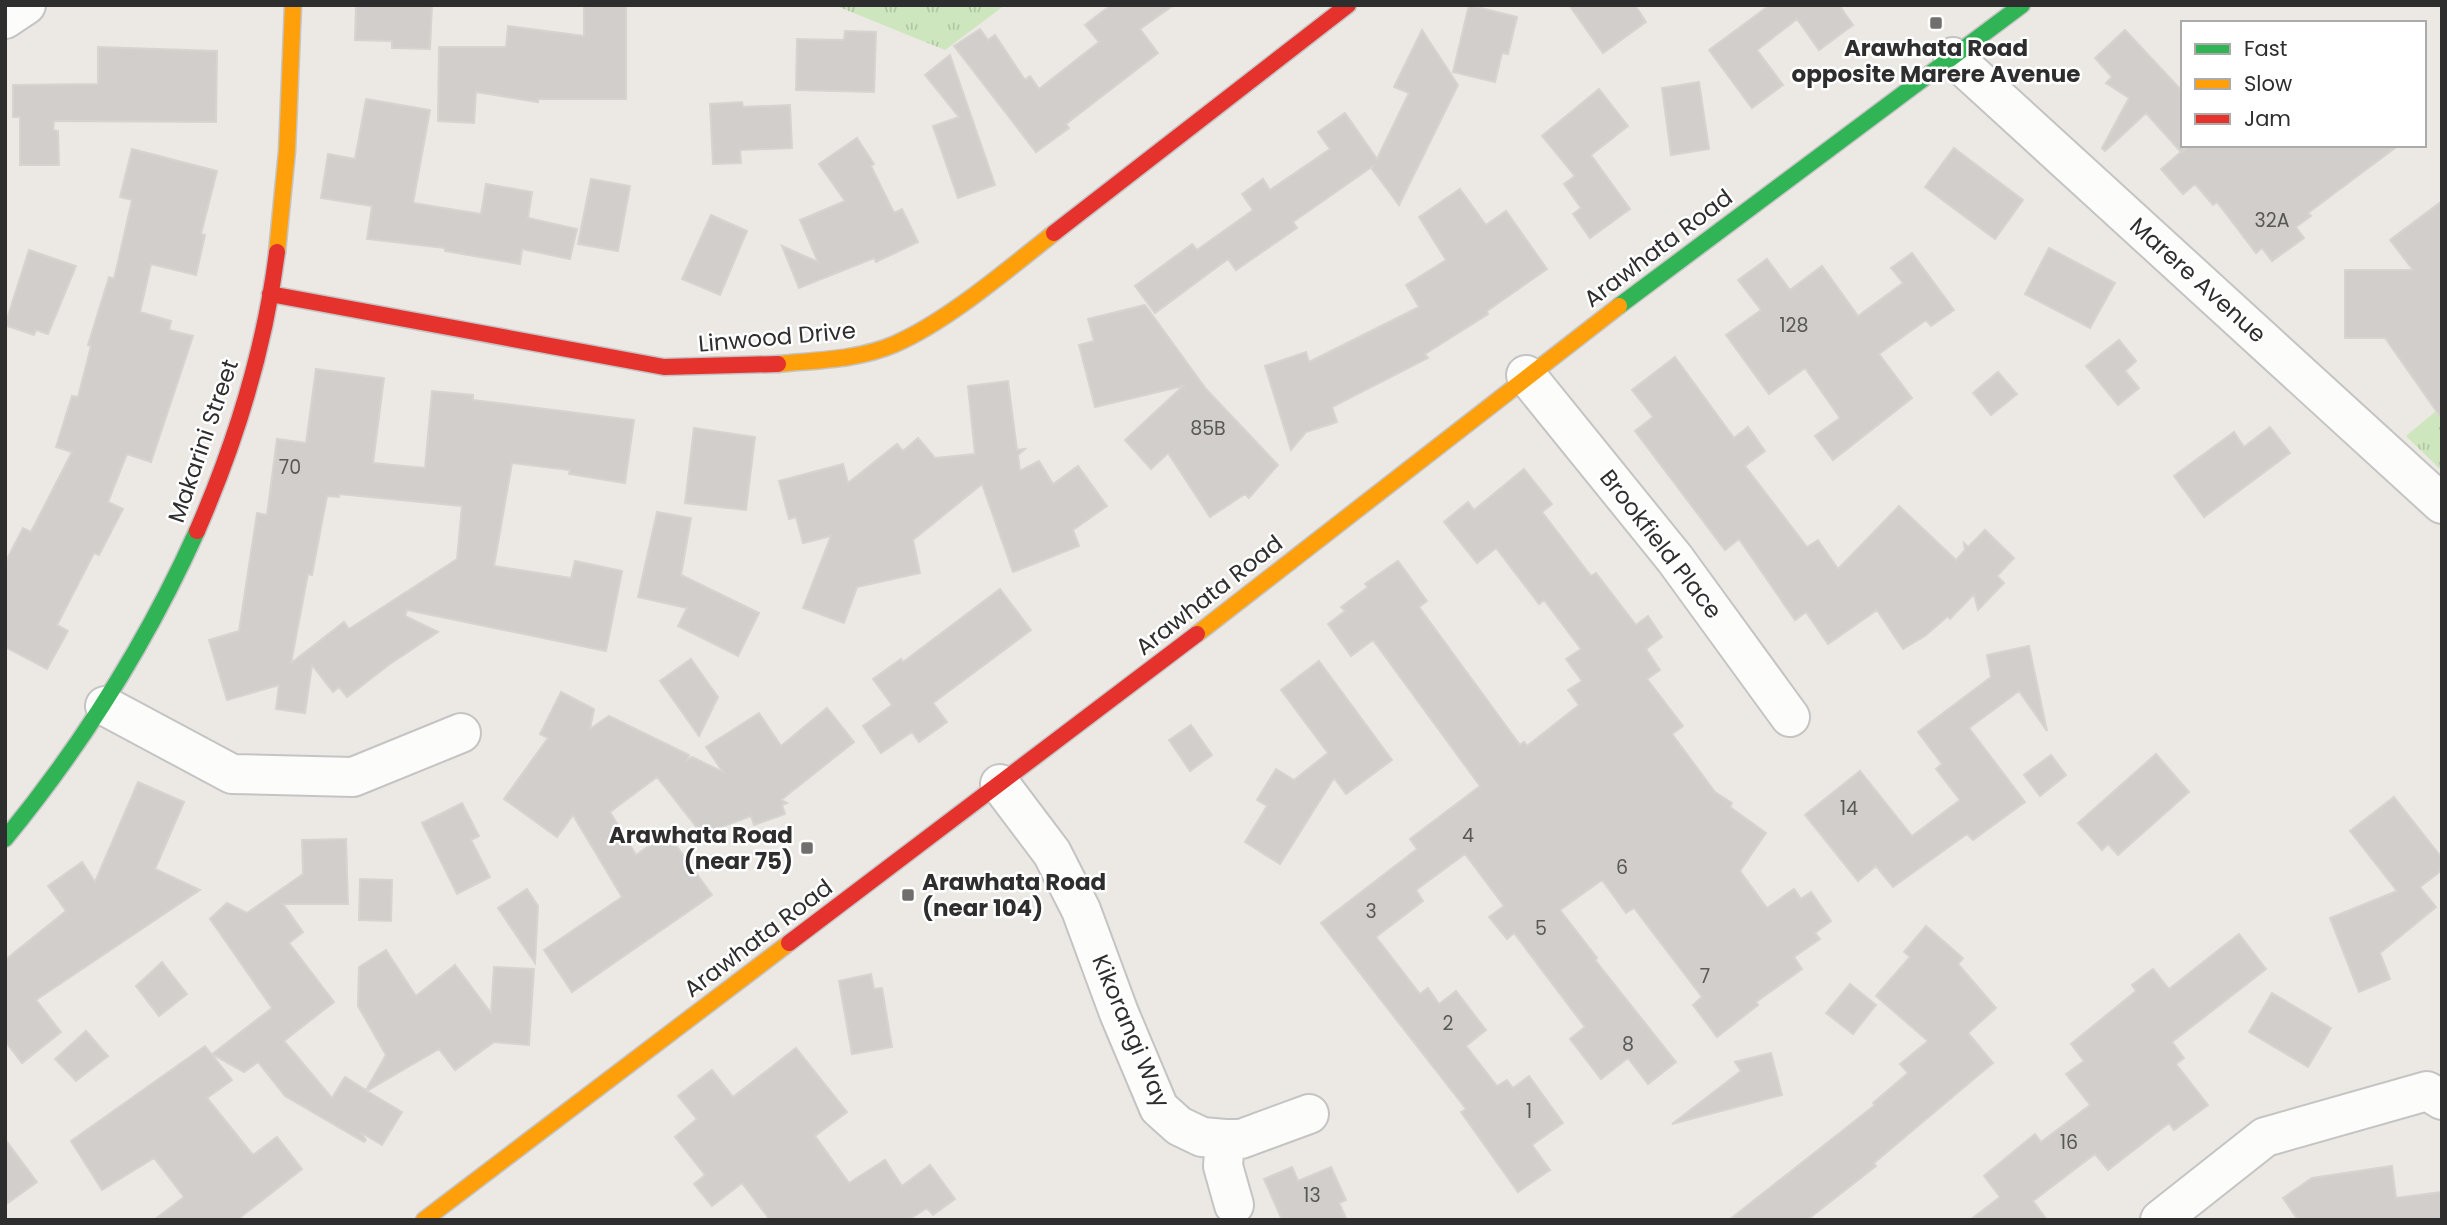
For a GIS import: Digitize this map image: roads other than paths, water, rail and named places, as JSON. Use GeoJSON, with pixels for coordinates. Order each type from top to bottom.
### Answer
{"type":"FeatureCollection","features":[{"type":"Feature","properties":{"kind":"street"},"geometry":{"type":"LineString","coordinates":[[5,19],[26,5]]}},
{"type":"Feature","properties":{"kind":"street","name":"Makarini Street"},"geometry":{"type":"LineString","coordinates":[[5,839],[105,706],[178,576],[230,444],[270,294],[285,170],[293,5]]}},
{"type":"Feature","properties":{"kind":"street","name":"Linwood Drive"},"geometry":{"type":"LineString","coordinates":[[270,294],[664,367],[750,367],[851,357],[895,344],[967,300],[1348,5]]}},
{"type":"Feature","properties":{"kind":"street","name":"Arawhata Road"},"geometry":{"type":"LineString","coordinates":[[424,1220],[1216,619],[1526,374],[2022,5]]}},
{"type":"Feature","properties":{"kind":"street","name":"Marere Avenue"},"geometry":{"type":"LineString","coordinates":[[1954,57],[2442,504]]}},
{"type":"Feature","properties":{"kind":"street","name":"Brookfield Place"},"geometry":{"type":"LineString","coordinates":[[1526,374],[1675,559],[1790,717]]}},
{"type":"Feature","properties":{"kind":"street"},"geometry":{"type":"LineString","coordinates":[[105,706],[232,774],[353,777],[461,733]]}},
{"type":"Feature","properties":{"kind":"street","name":"Kikorangi Way"},"geometry":{"type":"LineString","coordinates":[[1000,784],[1052,853],[1081,910],[1119,1013],[1159,1108],[1179,1126],[1202,1137],[1225,1139],[1241,1139],[1309,1114]]}},
{"type":"Feature","properties":{"kind":"street"},"geometry":{"type":"LineString","coordinates":[[2160,1220],[2265,1137],[2427,1091],[2442,1100]]}},
{"type":"Feature","properties":{"kind":"street"},"geometry":{"type":"LineString","coordinates":[[1225,1139],[1223,1166],[1234,1205]]}},
{"type":"Feature","properties":{"kind":"place","name":"Arawhata Road opposite Marere Avenue"},"geometry":{"type":"Point","coordinates":[1936,23]}},
{"type":"Feature","properties":{"kind":"place","name":"Arawhata Road (near 75)"},"geometry":{"type":"Point","coordinates":[807,848]}},
{"type":"Feature","properties":{"kind":"place","name":"Arawhata Road (near 104)"},"geometry":{"type":"Point","coordinates":[908,895]}}]}
